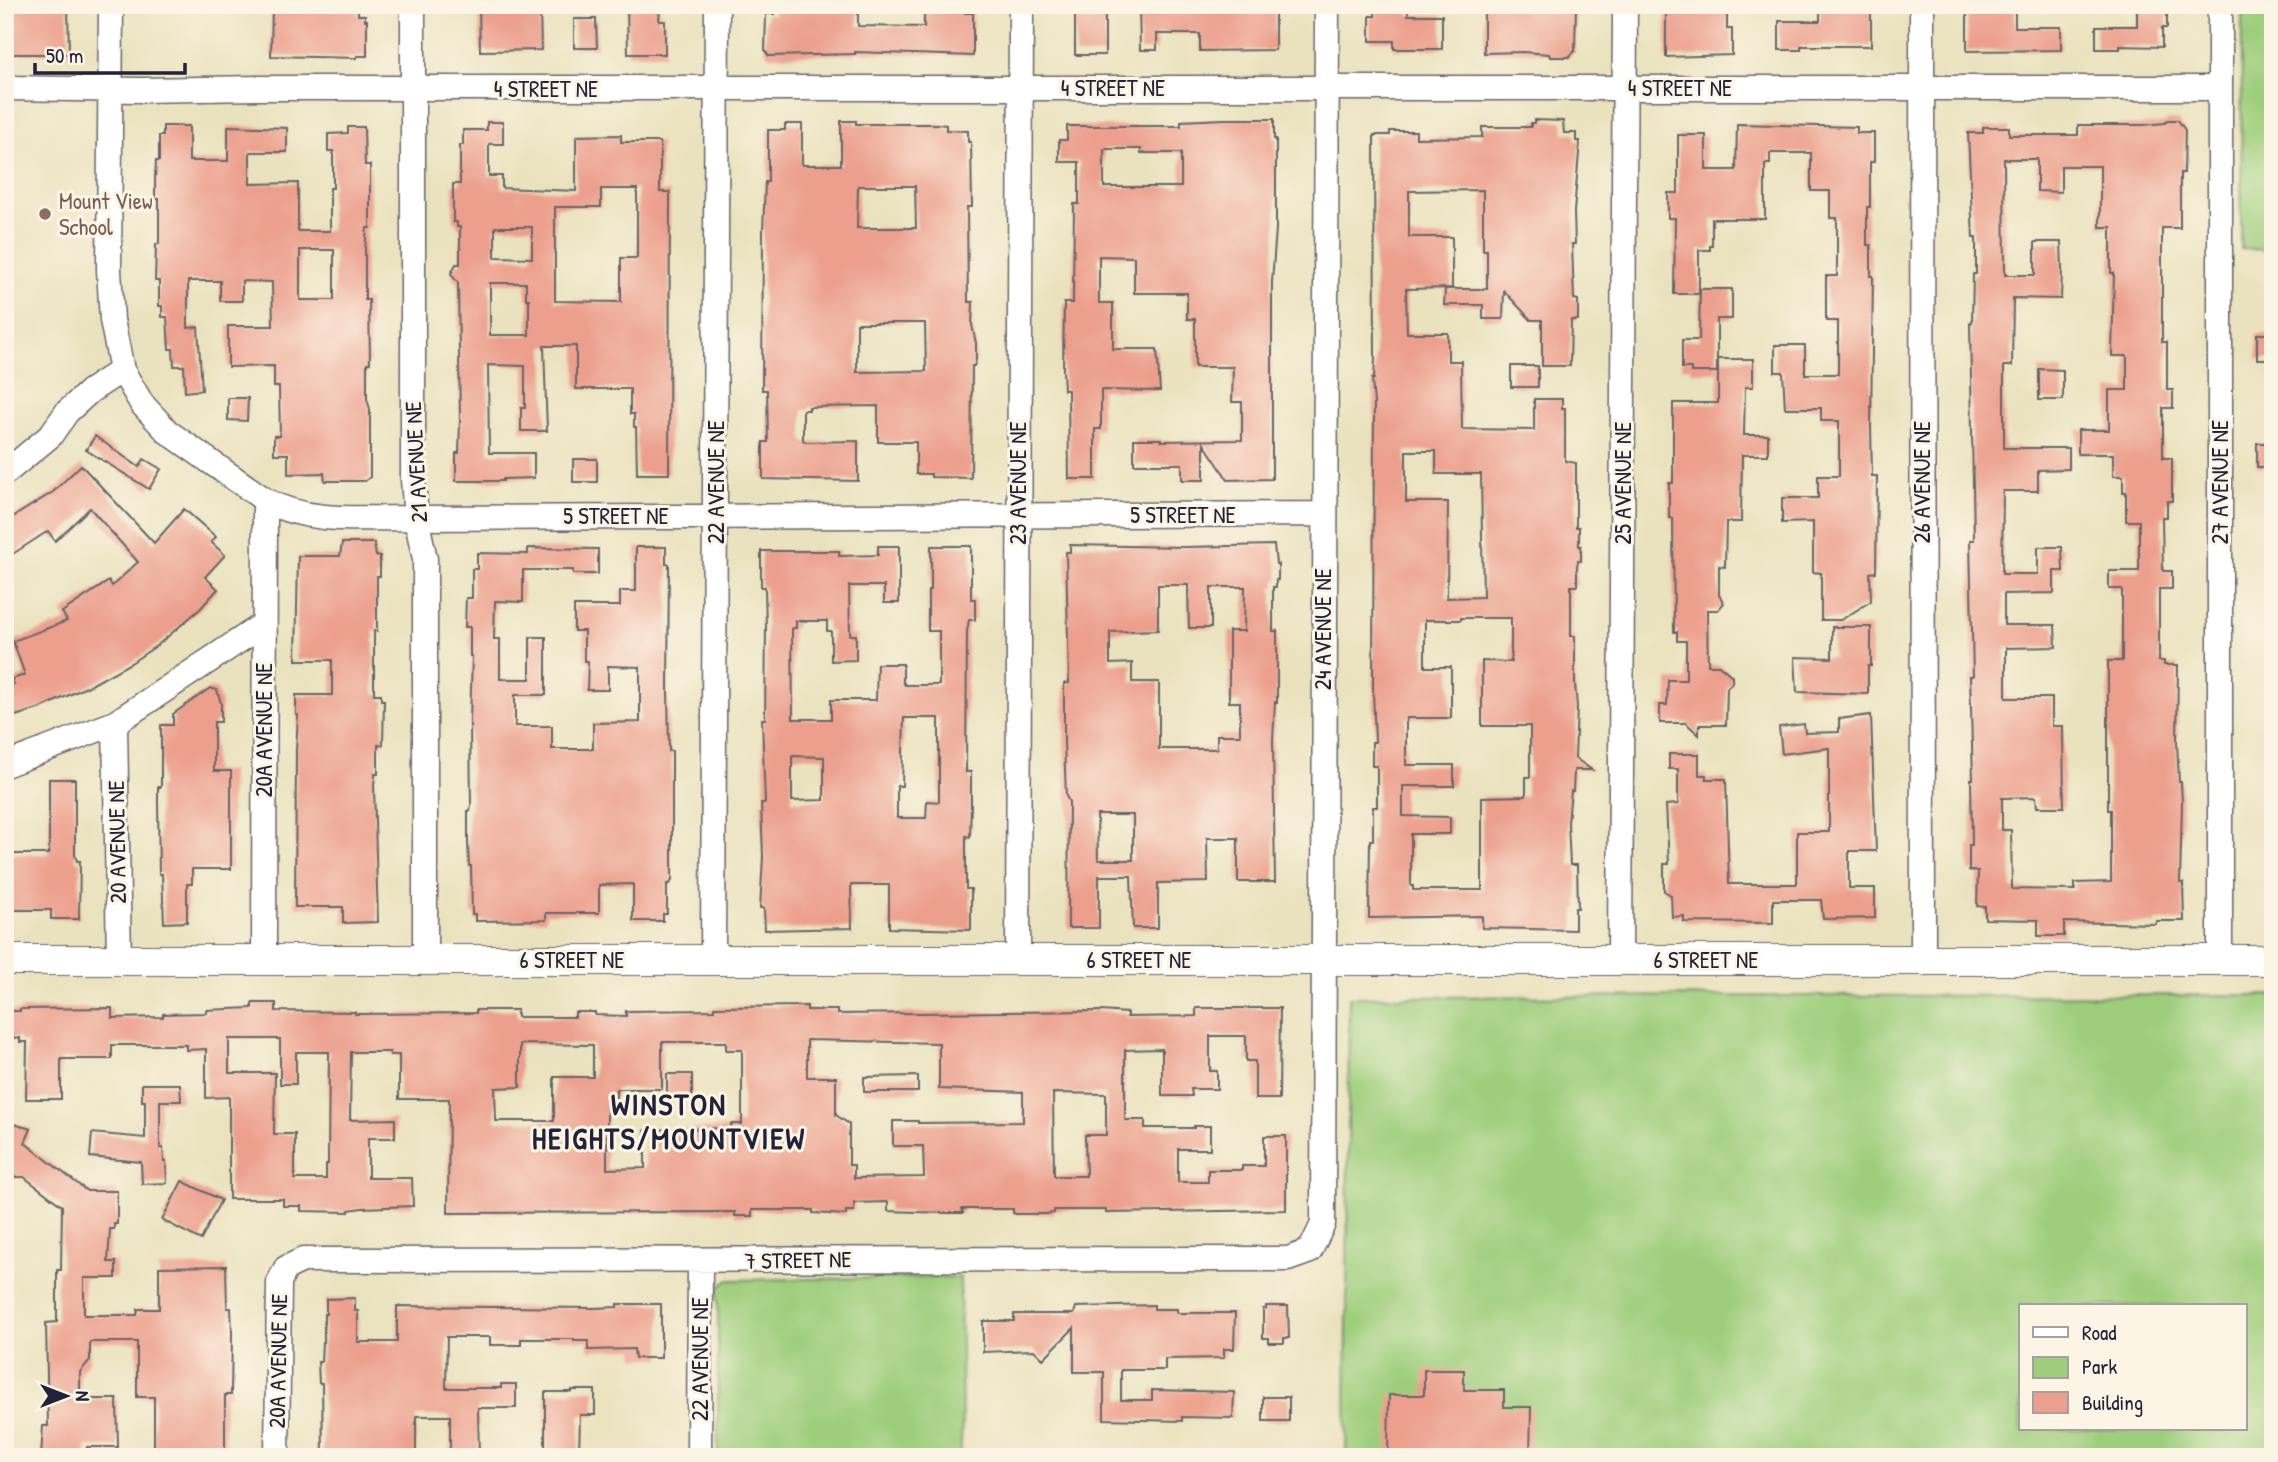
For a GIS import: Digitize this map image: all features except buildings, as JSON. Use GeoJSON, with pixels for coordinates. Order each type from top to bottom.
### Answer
{"type":"FeatureCollection","features":[{"type":"Feature","properties":{"kind":"street"},"geometry":{"type":"LineString","coordinates":[[5,473],[50,436],[66,412],[90,391],[122,370],[112,320],[108,270],[111,5]]}},
{"type":"Feature","properties":{"kind":"street","name":"21 AVENUE NE"},"geometry":{"type":"LineString","coordinates":[[413,5],[413,479],[416,518],[425,559],[425,959]]}},
{"type":"Feature","properties":{"kind":"street","name":"22 AVENUE NE"},"geometry":{"type":"LineString","coordinates":[[713,960],[718,5]]}},
{"type":"Feature","properties":{"kind":"street","name":"23 AVENUE NE"},"geometry":{"type":"LineString","coordinates":[[1018,961],[1021,5]]}},
{"type":"Feature","properties":{"kind":"street","name":"24 AVENUE NE"},"geometry":{"type":"LineString","coordinates":[[1310,1251],[1322,1224],[1327,5]]}},
{"type":"Feature","properties":{"kind":"street","name":"25 AVENUE NE"},"geometry":{"type":"LineString","coordinates":[[1620,960],[1625,5]]}},
{"type":"Feature","properties":{"kind":"street","name":"26 AVENUE NE"},"geometry":{"type":"LineString","coordinates":[[1922,5],[1923,959]]}},
{"type":"Feature","properties":{"kind":"street","name":"27 AVENUE NE"},"geometry":{"type":"LineString","coordinates":[[2220,5],[2220,960]]}},
{"type":"Feature","properties":{"kind":"street","name":"4 STREET NE"},"geometry":{"type":"LineString","coordinates":[[5,88],[2220,88]]}},
{"type":"Feature","properties":{"kind":"street","name":"5 STREET NE"},"geometry":{"type":"LineString","coordinates":[[122,370],[142,404],[168,432],[265,500],[283,509],[308,516],[416,518],[1323,514]]}},
{"type":"Feature","properties":{"kind":"street","name":"20A AVENUE NE"},"geometry":{"type":"LineString","coordinates":[[264,959],[265,500]]}},
{"type":"Feature","properties":{"kind":"street"},"geometry":{"type":"LineString","coordinates":[[5,765],[115,723],[264,624]]}},
{"type":"Feature","properties":{"kind":"street","name":"20 AVENUE NE"},"geometry":{"type":"LineString","coordinates":[[115,723],[119,960]]}},
{"type":"Feature","properties":{"kind":"street","name":"6 STREET NE"},"geometry":{"type":"LineString","coordinates":[[5,960],[2273,960]]}},
{"type":"Feature","properties":{"kind":"street","name":"7 STREET NE"},"geometry":{"type":"LineString","coordinates":[[286,1268],[303,1260],[328,1259],[1288,1259],[1310,1251]]}},
{"type":"Feature","properties":{"kind":"street","name":"22 AVENUE NE"},"geometry":{"type":"LineString","coordinates":[[699,1261],[699,1457]]}},
{"type":"Feature","properties":{"kind":"street","name":"20A AVENUE NE"},"geometry":{"type":"LineString","coordinates":[[277,1457],[277,1299],[279,1282],[286,1268]]}},
{"type":"Feature","properties":{"kind":"green space"},"geometry":{"type":"Polygon","coordinates":[[[2242,5],[2273,5],[2273,250],[2241,249],[2242,5]]]}},
{"type":"Feature","properties":{"kind":"green space"},"geometry":{"type":"Polygon","coordinates":[[[2273,995],[2273,1457],[1346,1457],[1349,997],[2273,995]]]}},
{"type":"Feature","properties":{"kind":"green space"},"geometry":{"type":"Polygon","coordinates":[[[960,1277],[960,1457],[718,1457],[718,1287],[729,1280],[960,1277]]]}},
{"type":"Feature","properties":{"kind":"place","name":"Mount View School"},"geometry":{"type":"Point","coordinates":[45,214]}},
{"type":"Feature","properties":{"kind":"district","name":"WINSTON HEIGHTS/MOUNTVIEW"},"geometry":{"type":"Point","coordinates":[669,1122]}}]}
